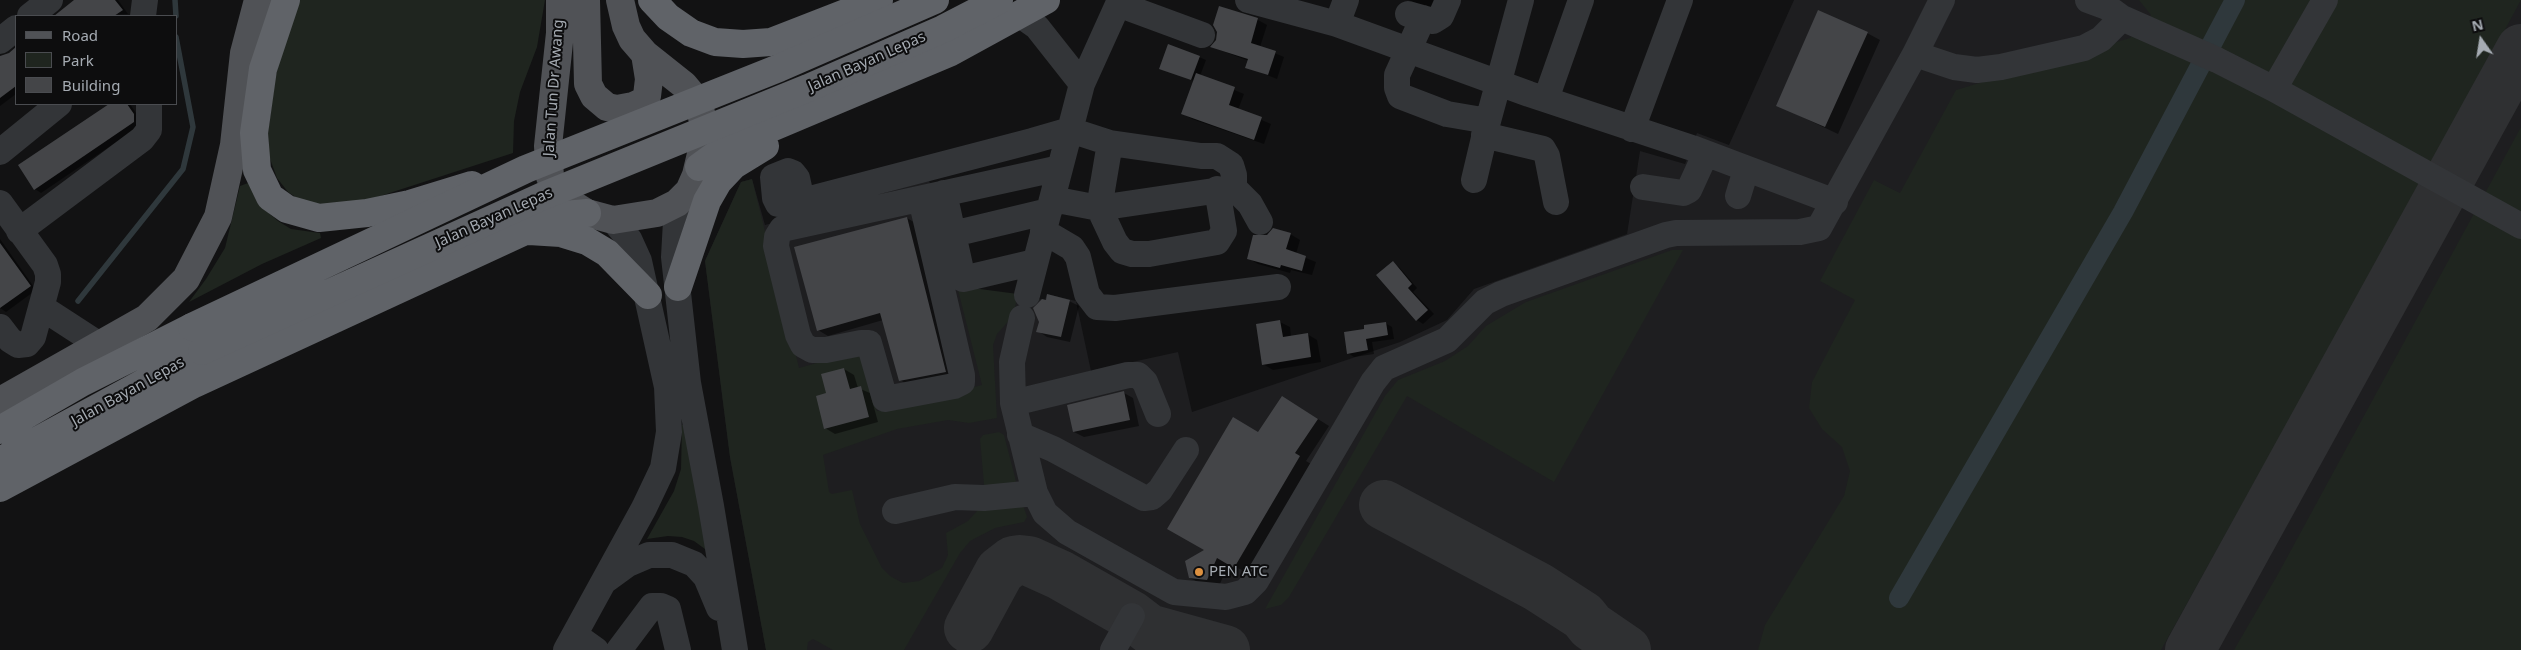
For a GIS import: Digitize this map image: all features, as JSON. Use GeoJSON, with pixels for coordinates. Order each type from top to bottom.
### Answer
{"type":"FeatureCollection","features":[{"type":"Feature","properties":{"kind":"highway"},"geometry":{"type":"LineString","coordinates":[[286,0],[263,69],[254,133],[257,170],[270,197],[287,209],[319,218],[368,213],[410,204],[526,169]]}},
{"type":"Feature","properties":{"kind":"highway"},"geometry":{"type":"LineString","coordinates":[[652,0],[668,17],[691,32],[716,42],[743,44],[771,42],[879,0]]}},
{"type":"Feature","properties":{"kind":"highway","name":"Jalan Bayan Lepas"},"geometry":{"type":"LineString","coordinates":[[0,461],[197,339],[526,169],[779,68],[935,0]]}},
{"type":"Feature","properties":{"kind":"highway"},"geometry":{"type":"LineString","coordinates":[[699,167],[728,146],[827,106],[951,52],[1010,8],[1046,0]]}},
{"type":"Feature","properties":{"kind":"highway","name":"Jalan Bayan Lepas"},"geometry":{"type":"LineString","coordinates":[[0,430],[83,382],[197,339],[808,88],[943,29],[1010,8]]}},
{"type":"Feature","properties":{"kind":"highway"},"geometry":{"type":"LineString","coordinates":[[678,287],[707,201],[718,182],[734,165],[827,106]]}},
{"type":"Feature","properties":{"kind":"highway"},"geometry":{"type":"LineString","coordinates":[[0,488],[194,384],[525,231],[564,215],[587,213]]}},
{"type":"Feature","properties":{"kind":"highway"},"geometry":{"type":"LineString","coordinates":[[525,231],[561,234],[587,241],[607,253],[648,295]]}},
{"type":"Feature","properties":{"kind":"main road"},"geometry":{"type":"LineString","coordinates":[[1,399],[147,318],[186,279],[218,217],[234,145],[244,53],[258,0]]}},
{"type":"Feature","properties":{"kind":"main road","name":"Jalan Tun Dr Awang"},"geometry":{"type":"LineString","coordinates":[[560,0],[560,33],[548,146],[550,177],[563,198],[587,213],[613,220],[657,213],[677,203],[688,191],[699,167],[706,133],[702,113],[694,96],[684,85],[645,54],[632,39],[626,26],[620,0]]}},
{"type":"Feature","properties":{"kind":"main road"},"geometry":{"type":"LineString","coordinates":[[586,0],[588,84],[594,96],[607,107],[617,109],[642,102],[647,96],[649,88],[645,54]]}},
{"type":"Feature","properties":{"kind":"street"},"geometry":{"type":"LineString","coordinates":[[31,15],[50,0]]}},
{"type":"Feature","properties":{"kind":"street"},"geometry":{"type":"LineString","coordinates":[[143,15],[145,0]]}},
{"type":"Feature","properties":{"kind":"street"},"geometry":{"type":"LineString","coordinates":[[1248,0],[1342,12],[1409,52],[1632,128],[1835,202]]}},
{"type":"Feature","properties":{"kind":"street"},"geometry":{"type":"LineString","coordinates":[[1448,0],[1442,16],[1433,21],[1415,16],[1409,52],[1398,75],[1397,88],[1400,96],[1543,149],[1547,156],[1556,202]]}},
{"type":"Feature","properties":{"kind":"street"},"geometry":{"type":"LineString","coordinates":[[1474,180],[1486,128],[1521,0]]}},
{"type":"Feature","properties":{"kind":"street"},"geometry":{"type":"LineString","coordinates":[[1546,99],[1581,0]]}},
{"type":"Feature","properties":{"kind":"street"},"geometry":{"type":"LineString","coordinates":[[1632,128],[1680,0]]}},
{"type":"Feature","properties":{"kind":"street"},"geometry":{"type":"LineString","coordinates":[[1202,35],[1119,2],[1082,84],[1035,262],[1012,362],[1013,403],[1035,493],[1044,513],[1067,532],[1174,592],[1226,597],[1245,592],[1256,581],[1373,382],[1384,368],[1447,340],[1485,302],[1501,294],[1676,233],[1814,231],[1824,224],[1942,0]]}},
{"type":"Feature","properties":{"kind":"street"},"geometry":{"type":"LineString","coordinates":[[2088,0],[2107,7],[2122,18],[2208,56],[2274,89],[2521,226]]}},
{"type":"Feature","properties":{"kind":"street"},"geometry":{"type":"LineString","coordinates":[[2274,89],[2325,0]]}},
{"type":"Feature","properties":{"kind":"street"},"geometry":{"type":"LineString","coordinates":[[1010,8],[1037,27],[1082,84]]}},
{"type":"Feature","properties":{"kind":"street"},"geometry":{"type":"LineString","coordinates":[[1915,54],[1954,67],[1977,70],[2001,67],[2084,48],[2101,39],[2122,18]]}},
{"type":"Feature","properties":{"kind":"street"},"geometry":{"type":"LineString","coordinates":[[0,41],[15,29]]}},
{"type":"Feature","properties":{"kind":"street"},"geometry":{"type":"LineString","coordinates":[[0,152],[58,105]]}},
{"type":"Feature","properties":{"kind":"street"},"geometry":{"type":"LineString","coordinates":[[19,232],[142,139],[149,130],[149,105]]}},
{"type":"Feature","properties":{"kind":"street"},"geometry":{"type":"LineString","coordinates":[[802,201],[1070,130],[1110,143],[1182,154],[1216,156],[1231,164],[1234,175],[1226,189],[1224,231],[1217,242],[1149,254],[1132,254],[1122,251],[1115,242],[1099,208],[1110,143]]}},
{"type":"Feature","properties":{"kind":"street"},"geometry":{"type":"LineString","coordinates":[[1643,187],[1683,193],[1689,190],[1705,155]]}},
{"type":"Feature","properties":{"kind":"street"},"geometry":{"type":"LineString","coordinates":[[932,196],[952,282],[962,382],[954,386],[885,399],[869,343],[826,350],[812,350],[803,345],[798,335],[776,246],[777,236],[782,229],[932,196],[1060,168]]}},
{"type":"Feature","properties":{"kind":"street"},"geometry":{"type":"LineString","coordinates":[[1738,196],[1746,170]]}},
{"type":"Feature","properties":{"kind":"street"},"geometry":{"type":"LineString","coordinates":[[953,234],[1048,214],[1226,189],[1250,204],[1260,222]]}},
{"type":"Feature","properties":{"kind":"street"},"geometry":{"type":"LineString","coordinates":[[932,196],[953,234],[952,282]]}},
{"type":"Feature","properties":{"kind":"street"},"geometry":{"type":"LineString","coordinates":[[0,203],[19,232],[45,265],[48,274],[33,337],[27,344],[18,345],[10,340],[0,327]]}},
{"type":"Feature","properties":{"kind":"street"},"geometry":{"type":"LineString","coordinates":[[677,203],[674,257],[688,383],[712,506],[735,650]]}},
{"type":"Feature","properties":{"kind":"street"},"geometry":{"type":"LineString","coordinates":[[1048,214],[1078,257],[1087,294],[1097,307],[1115,308],[1278,287]]}},
{"type":"Feature","properties":{"kind":"street"},"geometry":{"type":"LineString","coordinates":[[596,650],[570,642],[644,508],[663,468],[669,432],[667,387],[648,295],[639,261],[629,239],[613,220]]}},
{"type":"Feature","properties":{"kind":"street"},"geometry":{"type":"LineString","coordinates":[[952,282],[1035,262]]}},
{"type":"Feature","properties":{"kind":"street"},"geometry":{"type":"LineString","coordinates":[[41,307],[98,344]]}},
{"type":"Feature","properties":{"kind":"street"},"geometry":{"type":"LineString","coordinates":[[1013,403],[1128,375],[1138,375],[1145,382],[1158,414]]}},
{"type":"Feature","properties":{"kind":"street"},"geometry":{"type":"LineString","coordinates":[[1020,435],[1053,449],[1144,498],[1152,497],[1160,490],[1186,450]]}},
{"type":"Feature","properties":{"kind":"street"},"geometry":{"type":"LineString","coordinates":[[895,511],[955,497],[984,498],[1035,493]]}},
{"type":"Feature","properties":{"kind":"street"},"geometry":{"type":"LineString","coordinates":[[601,584],[628,564],[649,555],[672,556],[694,564],[706,577],[735,650]]}},
{"type":"Feature","properties":{"kind":"street"},"geometry":{"type":"LineString","coordinates":[[619,650],[652,606],[661,606],[668,609],[678,650]]}},
{"type":"Feature","properties":{"kind":"street"},"geometry":{"type":"LineString","coordinates":[[1113,650],[1132,616]]}},
{"type":"Feature","properties":{"kind":"shaded area"},"geometry":{"type":"Polygon","coordinates":[[[1794,0],[2521,0],[2521,650],[766,650],[730,457],[705,261],[741,182],[752,179],[765,225],[929,180],[957,286],[1045,300],[1047,294],[1076,301],[1091,371],[1178,352],[1192,412],[1400,342],[1447,320],[1474,289],[1627,234],[1640,151],[1685,164],[1697,133],[1729,145],[1794,0]]]}},
{"type":"Feature","properties":{"kind":"green space"},"geometry":{"type":"Polygon","coordinates":[[[298,0],[545,0],[537,47],[520,92],[514,121],[513,153],[362,202],[323,206],[303,202],[288,192],[277,178],[269,156],[268,133],[275,79],[288,26],[298,0]]]}},
{"type":"Feature","properties":{"kind":"green space"},"geometry":{"type":"Polygon","coordinates":[[[2139,0],[2521,0],[2438,153],[2161,650],[1758,650],[1765,625],[1844,496],[1850,471],[1842,447],[1822,429],[1809,408],[1812,382],[1855,300],[1820,281],[1874,180],[1900,193],[1956,90],[2130,38],[2151,15],[2139,0]]]}},
{"type":"Feature","properties":{"kind":"green space"},"geometry":{"type":"Polygon","coordinates":[[[2521,127],[2521,650],[2234,650],[2278,574],[2521,127]]]}},
{"type":"Feature","properties":{"kind":"green space"},"geometry":{"type":"Polygon","coordinates":[[[752,179],[799,368],[856,352],[861,356],[877,411],[982,385],[957,286],[1018,294],[1013,316],[997,334],[993,345],[997,418],[969,423],[948,420],[897,429],[823,455],[829,492],[832,494],[852,490],[860,524],[882,568],[890,576],[903,583],[919,581],[942,568],[948,555],[946,533],[968,521],[978,510],[1022,502],[1027,517],[1024,522],[995,528],[970,541],[960,553],[904,650],[833,650],[813,639],[808,642],[807,650],[766,650],[730,457],[705,261],[741,182],[752,179]]]}},
{"type":"Feature","properties":{"kind":"green space"},"geometry":{"type":"Polygon","coordinates":[[[248,183],[264,209],[278,221],[291,229],[320,233],[321,238],[262,264],[189,302],[225,248],[240,186],[248,183]]]}},
{"type":"Feature","properties":{"kind":"green space"},"geometry":{"type":"Polygon","coordinates":[[[1672,250],[1683,250],[1554,482],[1407,396],[1289,597],[1281,605],[1265,609],[1385,396],[1398,380],[1445,361],[1468,346],[1486,326],[1526,302],[1672,250]]]}},
{"type":"Feature","properties":{"kind":"green space"},"geometry":{"type":"Polygon","coordinates":[[[686,423],[709,552],[694,541],[682,537],[668,536],[647,539],[674,491],[681,469],[682,425],[686,423]]]}},
{"type":"Feature","properties":{"kind":"green space"},"geometry":{"type":"Polygon","coordinates":[[[999,432],[1004,435],[1016,481],[1014,484],[984,485],[980,439],[983,435],[999,432]]]}},
{"type":"Feature","properties":{"kind":"building"},"geometry":{"type":"Polygon","coordinates":[[[74,0],[115,0],[123,10],[116,15],[55,15],[74,0]]]}},
{"type":"Feature","properties":{"kind":"building"},"geometry":{"type":"Polygon","coordinates":[[[1219,6],[1258,18],[1251,43],[1276,51],[1268,75],[1245,68],[1248,59],[1210,47],[1216,40],[1217,32],[1213,25],[1219,6]]]}},
{"type":"Feature","properties":{"kind":"building"},"geometry":{"type":"Polygon","coordinates":[[[1818,10],[1868,32],[1825,127],[1776,106],[1818,10]]]}},
{"type":"Feature","properties":{"kind":"building"},"geometry":{"type":"Polygon","coordinates":[[[1168,44],[1200,56],[1191,80],[1159,69],[1168,44]]]}},
{"type":"Feature","properties":{"kind":"building"},"geometry":{"type":"Polygon","coordinates":[[[15,48],[15,87],[0,98],[0,56],[9,53],[15,48]]]}},
{"type":"Feature","properties":{"kind":"building"},"geometry":{"type":"Polygon","coordinates":[[[1196,73],[1235,87],[1229,105],[1262,117],[1254,140],[1181,114],[1196,73]]]}},
{"type":"Feature","properties":{"kind":"building"},"geometry":{"type":"Polygon","coordinates":[[[108,105],[128,105],[134,114],[134,122],[34,190],[18,165],[108,105]]]}},
{"type":"Feature","properties":{"kind":"building"},"geometry":{"type":"Polygon","coordinates":[[[907,217],[946,372],[899,381],[880,313],[817,331],[794,247],[907,217]]]}},
{"type":"Feature","properties":{"kind":"building"},"geometry":{"type":"Polygon","coordinates":[[[1273,228],[1291,233],[1286,249],[1306,256],[1302,271],[1281,265],[1280,268],[1247,259],[1253,235],[1267,235],[1273,228]]]}},
{"type":"Feature","properties":{"kind":"building"},"geometry":{"type":"Polygon","coordinates":[[[0,243],[31,286],[0,308],[0,243]]]}},
{"type":"Feature","properties":{"kind":"building"},"geometry":{"type":"Polygon","coordinates":[[[1393,261],[1412,284],[1408,288],[1428,310],[1416,321],[1376,275],[1393,261]]]}},
{"type":"Feature","properties":{"kind":"building"},"geometry":{"type":"Polygon","coordinates":[[[1047,294],[1070,300],[1061,337],[1036,332],[1039,322],[1033,308],[1042,299],[1046,300],[1047,294]]]}},
{"type":"Feature","properties":{"kind":"building"},"geometry":{"type":"Polygon","coordinates":[[[1280,320],[1283,337],[1308,333],[1311,357],[1262,365],[1256,324],[1280,320]]]}},
{"type":"Feature","properties":{"kind":"building"},"geometry":{"type":"Polygon","coordinates":[[[1386,322],[1388,335],[1366,339],[1368,350],[1347,354],[1344,332],[1364,329],[1364,325],[1386,322]]]}},
{"type":"Feature","properties":{"kind":"building"},"geometry":{"type":"Polygon","coordinates":[[[844,368],[850,389],[861,386],[869,417],[824,429],[816,396],[826,393],[821,374],[844,368]]]}},
{"type":"Feature","properties":{"kind":"building"},"geometry":{"type":"Polygon","coordinates":[[[1124,391],[1130,420],[1073,432],[1067,405],[1124,391]]]}},
{"type":"Feature","properties":{"kind":"building"},"geometry":{"type":"Polygon","coordinates":[[[1282,396],[1318,419],[1295,453],[1300,456],[1234,568],[1217,558],[1207,580],[1189,578],[1185,561],[1204,550],[1167,529],[1233,417],[1258,432],[1282,396]]]}},
{"type":"Feature","properties":{"kind":"waterway"},"geometry":{"type":"LineString","coordinates":[[175,0],[176,15]]}},
{"type":"Feature","properties":{"kind":"waterway"},"geometry":{"type":"LineString","coordinates":[[1899,598],[2123,212],[2235,0]]}},
{"type":"Feature","properties":{"kind":"waterway"},"geometry":{"type":"LineString","coordinates":[[78,301],[183,169],[193,127],[178,48]]}},
{"type":"Feature","properties":{"kind":"taxiway"},"geometry":{"type":"LineString","coordinates":[[2190,650],[2521,49]]}},
{"type":"Feature","properties":{"kind":"taxiway"},"geometry":{"type":"LineString","coordinates":[[1384,505],[1538,587],[1583,616],[1591,626],[1626,650]]}},
{"type":"Feature","properties":{"kind":"taxiway"},"geometry":{"type":"LineString","coordinates":[[969,628],[1000,571],[1013,561],[1020,560],[1029,561],[1060,575],[1132,616],[1149,629],[1225,650]]}},
{"type":"Feature","properties":{"kind":"place","name":"PEN ATC"},"geometry":{"type":"Point","coordinates":[1199,572]}}]}
